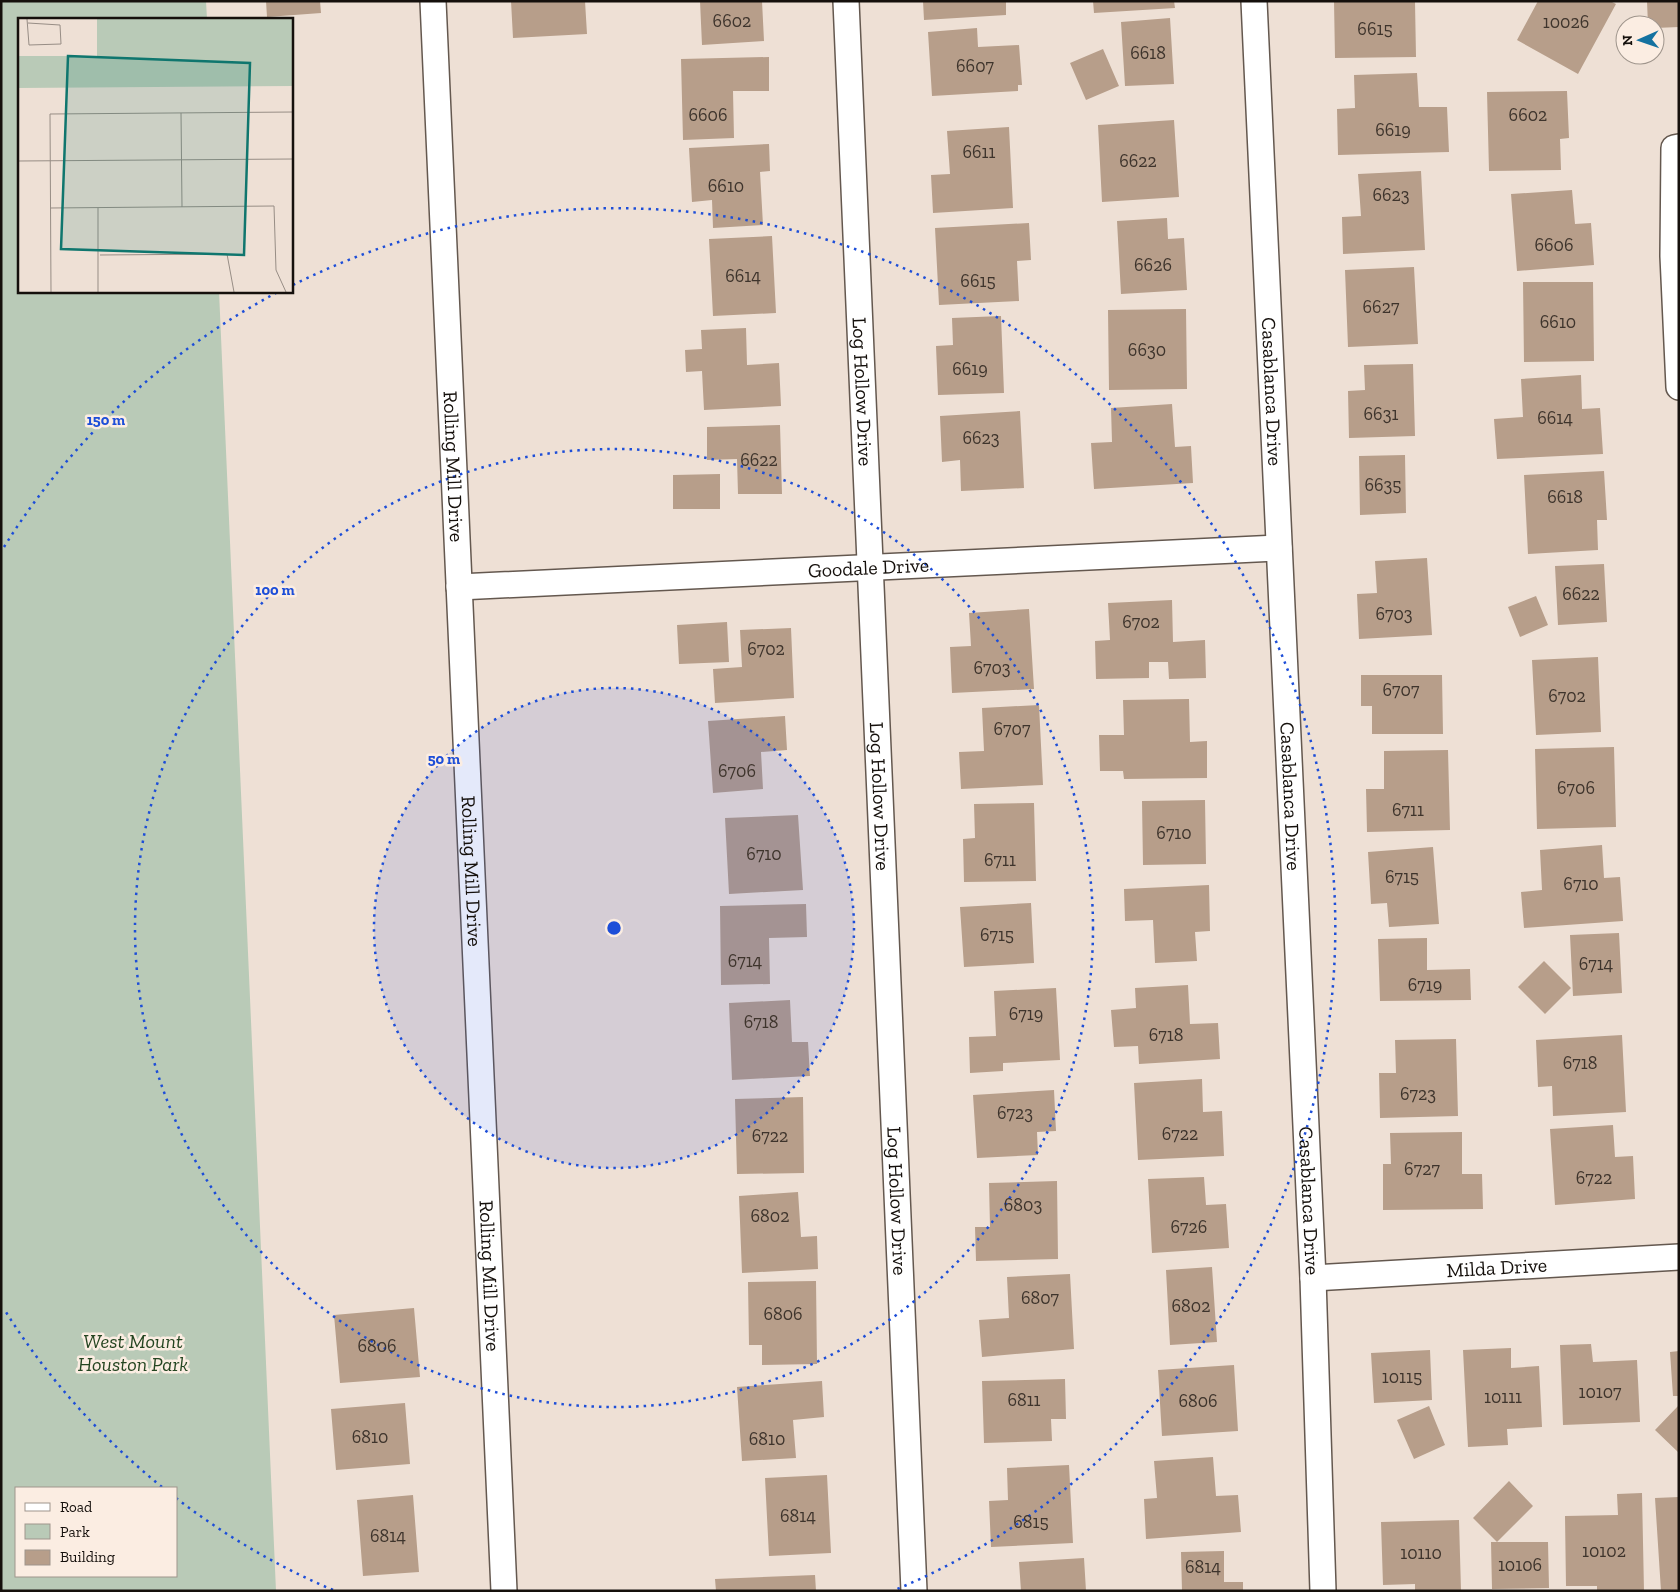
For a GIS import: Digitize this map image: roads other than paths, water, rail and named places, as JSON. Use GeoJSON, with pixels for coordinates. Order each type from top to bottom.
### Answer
{"type":"FeatureCollection","features":[{"type":"Feature","properties":{"kind":"street","name":"Rolling Mill Drive"},"geometry":{"type":"LineString","coordinates":[[433,1],[504,1591]]}},
{"type":"Feature","properties":{"kind":"street","name":"Log Hollow Drive"},"geometry":{"type":"LineString","coordinates":[[846,1],[914,1591]]}},
{"type":"Feature","properties":{"kind":"street","name":"Casablanca Drive"},"geometry":{"type":"LineString","coordinates":[[1254,1],[1313,1278],[1323,1591]]}},
{"type":"Feature","properties":{"kind":"street"},"geometry":{"type":"LineString","coordinates":[[1676,148],[1673,256],[1679,387]]}},
{"type":"Feature","properties":{"kind":"street","name":"Goodale Drive"},"geometry":{"type":"LineString","coordinates":[[458,587],[870,569],[1279,548]]}},
{"type":"Feature","properties":{"kind":"street","name":"Milda Drive"},"geometry":{"type":"LineString","coordinates":[[1313,1278],[1679,1257]]}},
{"type":"Feature","properties":{"kind":"park label","name":"West Mount Houston Park"},"geometry":{"type":"Point","coordinates":[133,1352]}}]}
